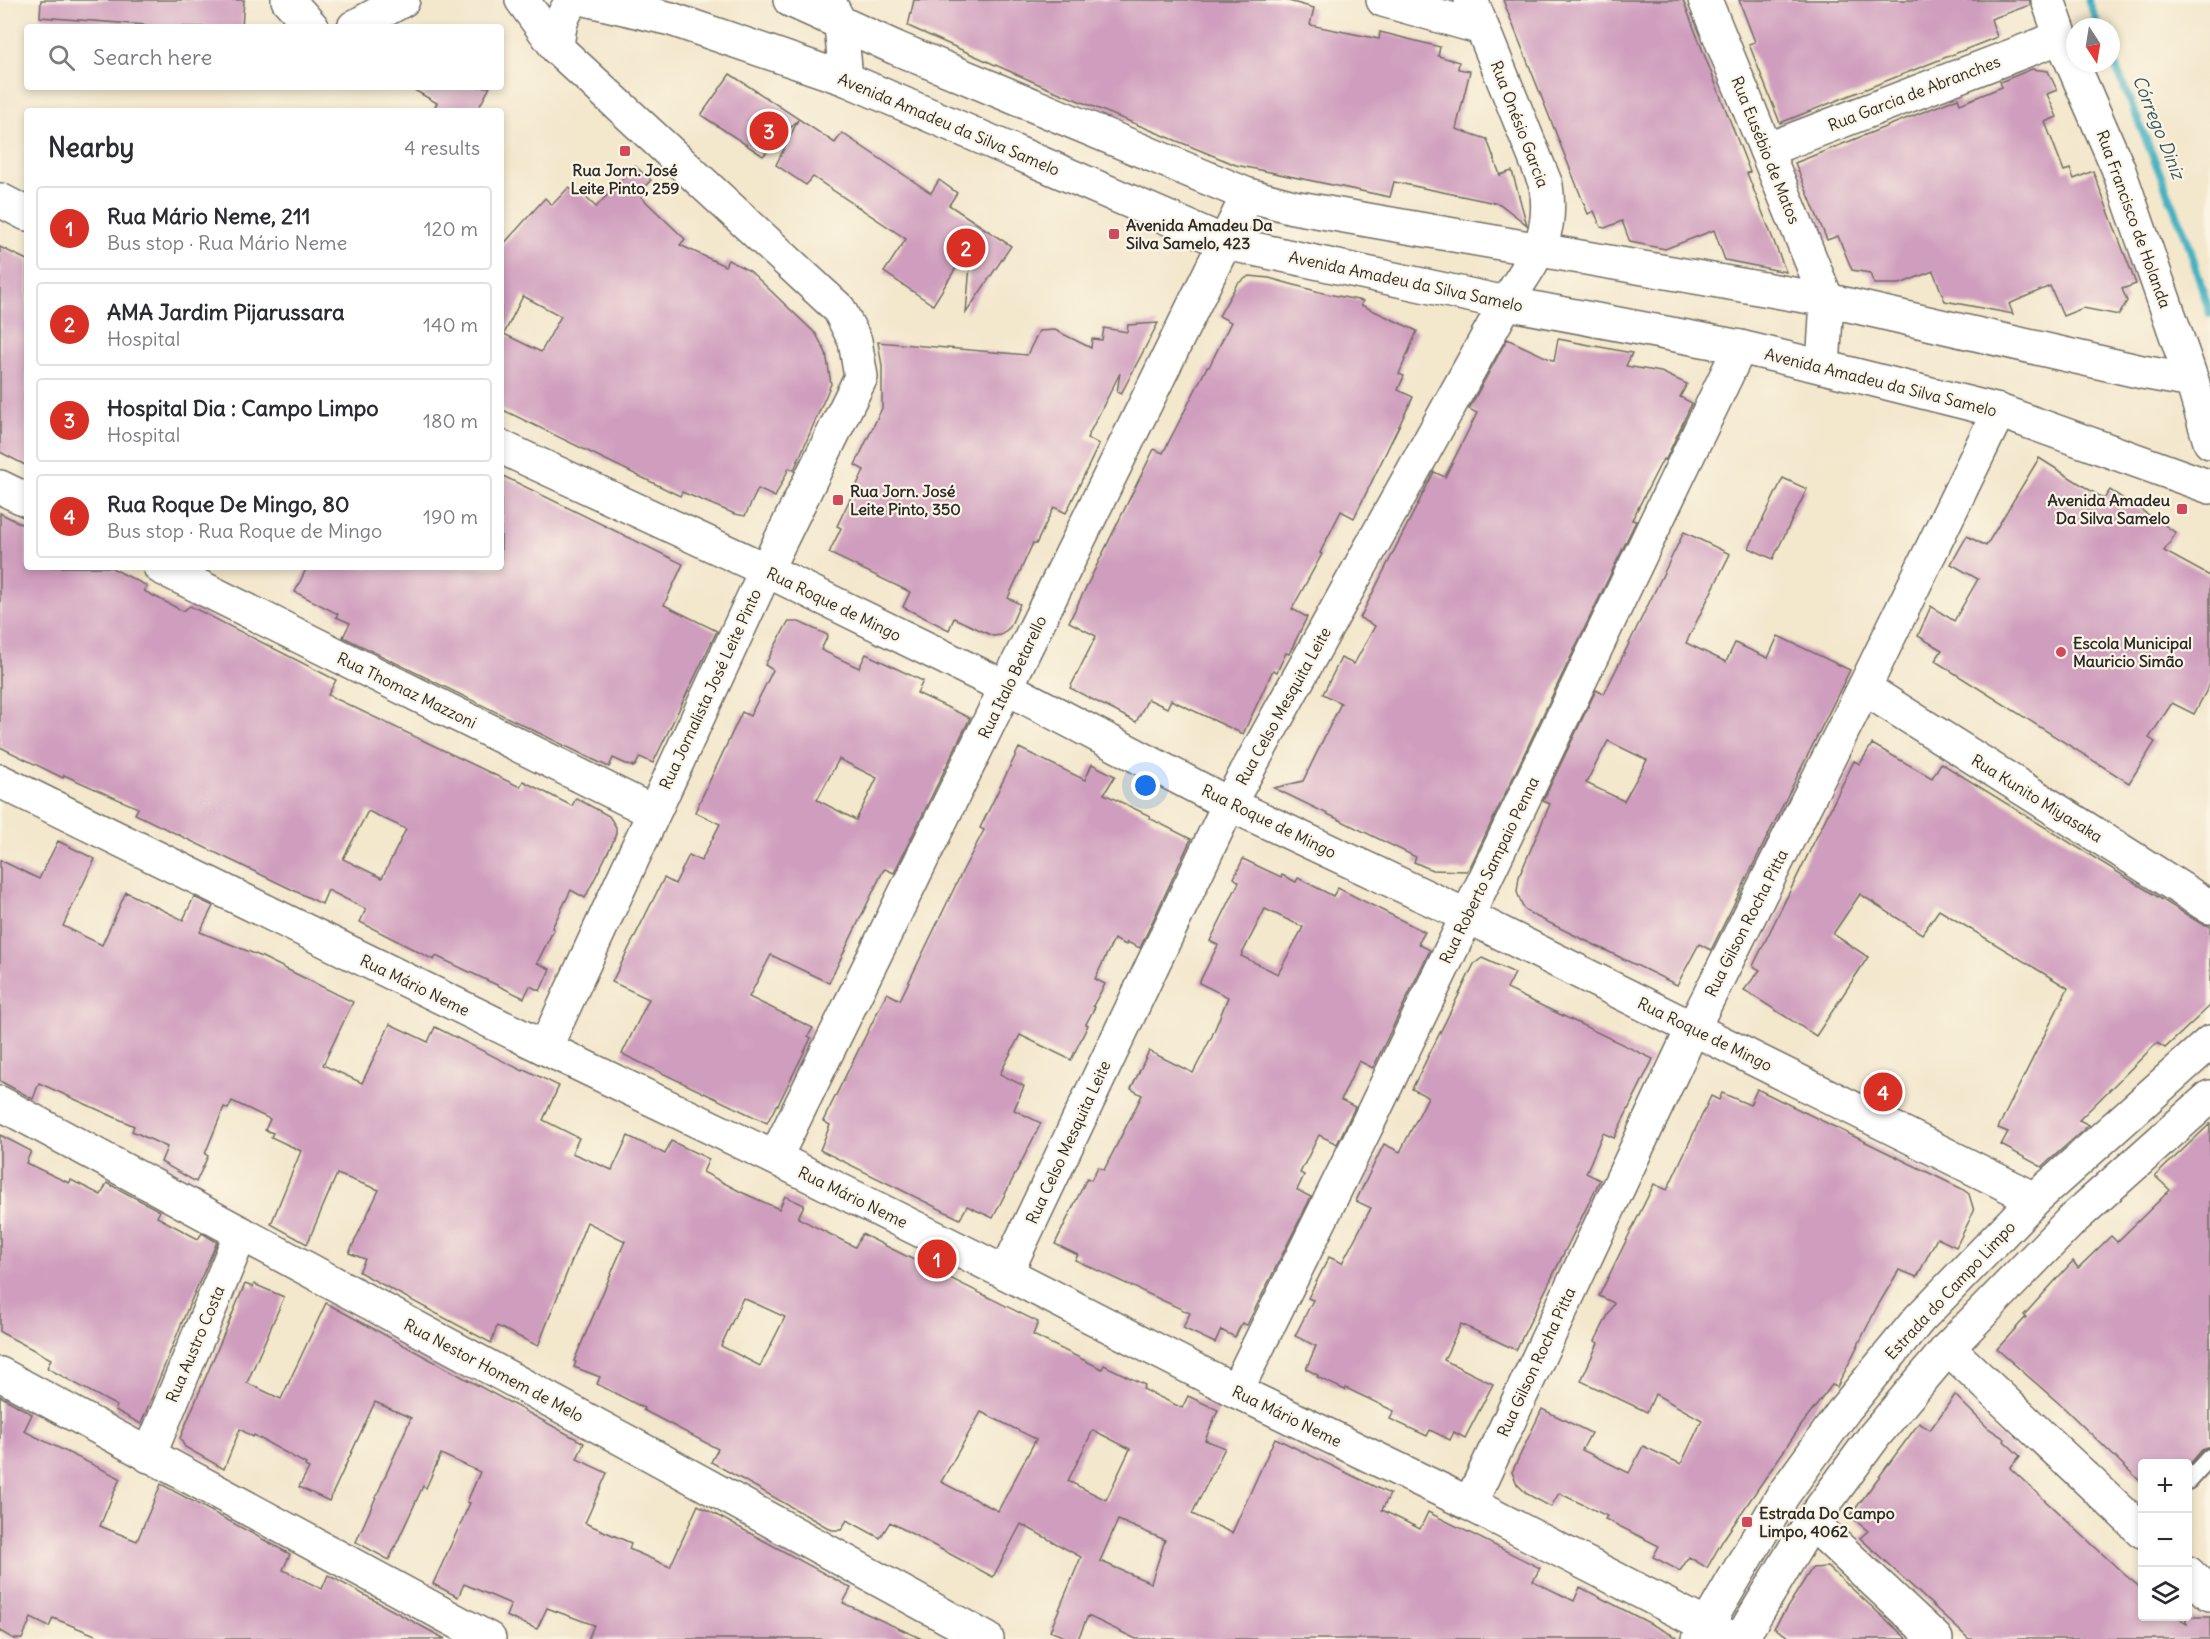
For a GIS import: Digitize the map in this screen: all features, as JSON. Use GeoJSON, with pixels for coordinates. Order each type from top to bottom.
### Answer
{"type":"FeatureCollection","features":[{"type":"Feature","properties":{"kind":"street"},"geometry":{"type":"LineString","coordinates":[[288,0],[309,24]]}},
{"type":"Feature","properties":{"kind":"street"},"geometry":{"type":"LineString","coordinates":[[359,24],[403,0]]}},
{"type":"Feature","properties":{"kind":"street","name":"Rua Jornalista José Leite Pinto"},"geometry":{"type":"LineString","coordinates":[[522,0],[557,48],[839,309],[855,341],[861,377],[766,570],[544,1048]]}},
{"type":"Feature","properties":{"kind":"street"},"geometry":{"type":"LineString","coordinates":[[557,48],[559,23],[574,0]]}},
{"type":"Feature","properties":{"kind":"street","name":"Avenida Amadeu da Silva Samelo"},"geometry":{"type":"LineString","coordinates":[[589,0],[671,19],[846,79],[1226,243],[1506,303],[1740,347],[1823,367],[1999,411],[2210,487]]}},
{"type":"Feature","properties":{"kind":"street"},"geometry":{"type":"LineString","coordinates":[[790,0],[835,12],[1213,182],[1248,195],[1293,207],[1827,300],[2142,372],[2192,381]]}},
{"type":"Feature","properties":{"kind":"street"},"geometry":{"type":"LineString","coordinates":[[1383,0],[1477,14]]}},
{"type":"Feature","properties":{"kind":"street","name":"Rua Eusébio de Matos"},"geometry":{"type":"LineString","coordinates":[[1705,0],[1827,300]]}},
{"type":"Feature","properties":{"kind":"street","name":"Rua Francisco de Holanda"},"geometry":{"type":"LineString","coordinates":[[2048,0],[2061,37],[2118,168],[2192,381],[2210,442]]}},
{"type":"Feature","properties":{"kind":"street"},"geometry":{"type":"LineString","coordinates":[[835,12],[846,79]]}},
{"type":"Feature","properties":{"kind":"street","name":"Rua Onésio Garcia"},"geometry":{"type":"LineString","coordinates":[[1477,14],[1546,185],[1549,207],[1540,251]]}},
{"type":"Feature","properties":{"kind":"street","name":"Rua Garcia de Abranches"},"geometry":{"type":"LineString","coordinates":[[1766,150],[2061,37]]}},
{"type":"Feature","properties":{"kind":"street","name":"Rua Italo Betarello"},"geometry":{"type":"LineString","coordinates":[[775,1158],[1248,195]]}},
{"type":"Feature","properties":{"kind":"street"},"geometry":{"type":"LineString","coordinates":[[0,200],[24,212]]}},
{"type":"Feature","properties":{"kind":"street","name":"Rua Celso Mesquita Leite"},"geometry":{"type":"LineString","coordinates":[[1006,1273],[1229,804],[1506,303],[1540,251]]}},
{"type":"Feature","properties":{"kind":"street"},"geometry":{"type":"LineString","coordinates":[[1823,367],[1827,300]]}},
{"type":"Feature","properties":{"kind":"street","name":"Rua Roberto Sampaio Penna"},"geometry":{"type":"LineString","coordinates":[[1236,1391],[1369,1120],[1740,347]]}},
{"type":"Feature","properties":{"kind":"street","name":"Rua Gilson Rocha Pitta"},"geometry":{"type":"LineString","coordinates":[[1470,1504],[1693,1028],[1864,688],[1999,411]]}},
{"type":"Feature","properties":{"kind":"street","name":"Rua Roque de Mingo"},"geometry":{"type":"LineString","coordinates":[[504,448],[766,570],[1007,688],[1229,804],[1467,916],[2035,1199]]}},
{"type":"Feature","properties":{"kind":"street"},"geometry":{"type":"LineString","coordinates":[[0,487],[24,499]]}},
{"type":"Feature","properties":{"kind":"street","name":"Rua Thomaz Mazzoni"},"geometry":{"type":"LineString","coordinates":[[166,570],[653,812]]}},
{"type":"Feature","properties":{"kind":"street","name":"Rua Kunito Miyasaka"},"geometry":{"type":"LineString","coordinates":[[1864,688],[2210,907]]}},
{"type":"Feature","properties":{"kind":"street","name":"Rua Mário Neme"},"geometry":{"type":"LineString","coordinates":[[0,781],[544,1048],[775,1158],[1236,1391],[1470,1504],[1713,1634]]}},
{"type":"Feature","properties":{"kind":"street","name":"Estrada do Campo Limpo"},"geometry":{"type":"LineString","coordinates":[[1713,1634],[1783,1495],[1845,1409],[1919,1318],[2035,1199],[2210,1042]]}},
{"type":"Feature","properties":{"kind":"street"},"geometry":{"type":"LineString","coordinates":[[1741,1639],[1810,1522],[1875,1435],[1948,1348],[2072,1220],[2210,1097]]}},
{"type":"Feature","properties":{"kind":"street","name":"Rua Nestor Homem de Melo"},"geometry":{"type":"LineString","coordinates":[[0,1102],[987,1639]]}},
{"type":"Feature","properties":{"kind":"street","name":"Rua Austro Costa"},"geometry":{"type":"LineString","coordinates":[[149,1456],[241,1233]]}},
{"type":"Feature","properties":{"kind":"street"},"geometry":{"type":"LineString","coordinates":[[1948,1348],[2138,1526]]}},
{"type":"Feature","properties":{"kind":"street"},"geometry":{"type":"LineString","coordinates":[[0,1374],[489,1639]]}},
{"type":"Feature","properties":{"kind":"street"},"geometry":{"type":"LineString","coordinates":[[1810,1522],[1936,1639]]}},
{"type":"Feature","properties":{"kind":"street"},"geometry":{"type":"LineString","coordinates":[[2192,1578],[2210,1594]]}},
{"type":"Feature","properties":{"kind":"lane"},"geometry":{"type":"LineString","coordinates":[[2192,1476],[2210,1457]]}},
{"type":"Feature","properties":{"kind":"building"},"geometry":{"type":"Polygon","coordinates":[[[41,0],[244,0],[242,24],[133,24],[40,17],[41,0]]]}},
{"type":"Feature","properties":{"kind":"building"},"geometry":{"type":"Polygon","coordinates":[[[914,0],[1285,0],[1314,8],[1310,25],[1379,39],[1380,32],[1440,47],[1438,56],[1459,62],[1458,69],[1470,71],[1456,129],[1487,139],[1500,175],[1512,171],[1527,225],[1500,204],[1394,182],[1390,197],[1236,165],[1045,87],[908,26],[914,0]]]}},
{"type":"Feature","properties":{"kind":"building"},"geometry":{"type":"Polygon","coordinates":[[[1503,0],[1683,0],[1786,272],[1725,260],[1714,230],[1665,249],[1630,242],[1622,221],[1605,228],[1601,227],[1594,211],[1588,214],[1503,0]]]}},
{"type":"Feature","properties":{"kind":"building"},"geometry":{"type":"Polygon","coordinates":[[[1739,0],[2030,0],[2030,5],[1991,19],[1997,37],[1780,123],[1749,44],[1755,42],[1739,0]]]}},
{"type":"Feature","properties":{"kind":"building"},"geometry":{"type":"Polygon","coordinates":[[[2032,69],[2048,71],[2057,90],[2047,94],[2057,117],[2045,122],[2064,171],[2070,169],[2074,179],[2093,171],[2136,284],[2122,289],[2127,301],[2119,315],[2083,308],[2063,316],[2050,286],[2009,304],[2013,314],[1945,301],[1933,271],[1900,284],[1874,284],[1870,273],[1852,270],[1838,236],[1827,240],[1795,163],[1958,98],[1960,104],[2002,87],[2000,82],[2032,69]]]}},
{"type":"Feature","properties":{"kind":"building"},"geometry":{"type":"Polygon","coordinates":[[[730,74],[835,143],[842,133],[931,193],[939,180],[957,193],[949,205],[1011,246],[966,313],[972,242],[933,305],[884,272],[906,239],[813,177],[806,185],[776,165],[798,120],[763,156],[701,115],[730,74]]]}},
{"type":"Feature","properties":{"kind":"building"},"geometry":{"type":"Polygon","coordinates":[[[414,90],[488,90],[479,108],[434,108],[437,103],[414,90]]]}},
{"type":"Feature","properties":{"kind":"building"},"geometry":{"type":"Polygon","coordinates":[[[635,166],[651,180],[638,194],[685,239],[680,245],[725,266],[728,260],[750,271],[816,334],[826,353],[831,384],[794,470],[789,468],[775,497],[758,489],[745,516],[682,492],[680,496],[504,410],[504,334],[504,244],[545,198],[552,205],[569,187],[577,195],[580,192],[596,207],[635,166]],[[523,296],[504,334],[541,352],[561,316],[523,296]]]}},
{"type":"Feature","properties":{"kind":"building"},"geometry":{"type":"Polygon","coordinates":[[[0,247],[24,259],[24,464],[0,452],[0,247]]]}},
{"type":"Feature","properties":{"kind":"building"},"geometry":{"type":"Polygon","coordinates":[[[1249,276],[1269,278],[1363,301],[1361,305],[1417,331],[1399,374],[1404,376],[1398,390],[1413,397],[1354,518],[1341,511],[1320,553],[1322,554],[1292,609],[1307,617],[1289,654],[1286,653],[1277,672],[1273,670],[1243,734],[1171,700],[1167,708],[1148,699],[1136,722],[1070,688],[1096,636],[1069,622],[1154,449],[1163,453],[1209,367],[1231,322],[1219,316],[1237,284],[1249,276]]]}},
{"type":"Feature","properties":{"kind":"building"},"geometry":{"type":"Polygon","coordinates":[[[1158,323],[1121,394],[1117,392],[1120,373],[1087,438],[1099,444],[1066,513],[1054,507],[1036,544],[1033,543],[1008,598],[1020,604],[1010,627],[1001,635],[993,636],[954,618],[949,630],[903,607],[910,592],[829,553],[841,528],[837,526],[864,470],[855,465],[882,408],[882,366],[878,342],[1027,355],[1039,331],[1055,330],[1091,348],[1092,339],[1102,340],[1104,328],[1127,332],[1128,325],[1158,323]]]}},
{"type":"Feature","properties":{"kind":"building"},"geometry":{"type":"Polygon","coordinates":[[[1507,339],[1554,361],[1558,339],[1632,353],[1626,366],[1661,372],[1687,384],[1680,397],[1692,403],[1665,461],[1663,459],[1632,520],[1636,521],[1471,865],[1467,871],[1432,870],[1414,862],[1416,857],[1274,788],[1303,781],[1341,703],[1323,694],[1341,658],[1354,664],[1375,626],[1360,618],[1434,472],[1445,477],[1477,413],[1469,409],[1507,339]]]}},
{"type":"Feature","properties":{"kind":"building","name":"Escola Municipal Mauricio Simão"},"geometry":{"type":"Polygon","coordinates":[[[2039,458],[2104,499],[2110,490],[2166,526],[2176,533],[2164,551],[2210,576],[2210,684],[2194,714],[2172,703],[2149,738],[2155,742],[2129,783],[1935,661],[1942,650],[1918,636],[1931,606],[1954,621],[1978,579],[1951,564],[1967,536],[1986,546],[2039,458]]]}},
{"type":"Feature","properties":{"kind":"building"},"geometry":{"type":"Polygon","coordinates":[[[504,476],[683,564],[664,605],[717,631],[653,763],[640,757],[633,767],[613,758],[609,767],[343,637],[350,623],[336,617],[338,614],[295,592],[306,570],[504,570],[504,476]]]}},
{"type":"Feature","properties":{"kind":"building"},"geometry":{"type":"Polygon","coordinates":[[[1783,478],[1807,489],[1773,559],[1749,548],[1783,478]]]}},
{"type":"Feature","properties":{"kind":"building"},"geometry":{"type":"Polygon","coordinates":[[[0,513],[24,525],[24,570],[116,570],[147,586],[144,591],[183,611],[190,606],[336,680],[328,695],[520,787],[523,781],[572,806],[576,798],[609,816],[616,827],[616,833],[585,898],[571,890],[537,963],[550,969],[540,991],[530,986],[524,998],[436,956],[434,960],[360,922],[366,909],[328,890],[322,904],[135,814],[138,808],[64,775],[63,778],[0,747],[0,513]],[[368,811],[343,859],[382,878],[406,829],[368,811]]]}},
{"type":"Feature","properties":{"kind":"building"},"geometry":{"type":"Polygon","coordinates":[[[1684,532],[1730,554],[1686,643],[1726,662],[1735,643],[1768,658],[1778,636],[1850,670],[1711,950],[1699,944],[1677,985],[1533,915],[1523,908],[1517,892],[1519,877],[1550,804],[1543,801],[1596,690],[1604,694],[1684,532]],[[1608,741],[1586,783],[1624,801],[1647,760],[1608,741]]]}},
{"type":"Feature","properties":{"kind":"building"},"geometry":{"type":"Polygon","coordinates":[[[788,622],[799,622],[828,635],[821,650],[859,668],[866,654],[923,681],[917,693],[970,718],[894,873],[885,869],[883,871],[829,983],[771,955],[749,997],[813,1028],[808,1036],[811,1038],[767,1123],[622,1054],[649,999],[612,982],[664,878],[675,884],[689,855],[701,861],[720,824],[695,812],[742,712],[750,716],[773,670],[765,665],[788,622]],[[839,759],[817,800],[856,820],[877,778],[839,759]]]}},
{"type":"Feature","properties":{"kind":"building"},"geometry":{"type":"Polygon","coordinates":[[[1872,744],[1932,778],[1941,763],[2200,923],[2210,926],[2210,1006],[2165,1048],[2157,1043],[2079,1120],[2089,1125],[2042,1167],[2001,1145],[2008,1132],[1998,1128],[2068,988],[1939,910],[1922,934],[1860,894],[1833,934],[1868,957],[1816,1036],[1744,990],[1760,970],[1753,966],[1854,761],[1860,764],[1872,744]]]}},
{"type":"Feature","properties":{"kind":"building"},"geometry":{"type":"Polygon","coordinates":[[[1019,748],[1085,780],[1092,764],[1115,776],[1104,794],[1191,839],[1140,948],[1114,939],[1095,979],[1105,984],[1093,1006],[1095,1007],[1086,1024],[1088,1025],[1071,1060],[1020,1035],[1000,1074],[1024,1086],[1014,1110],[1041,1123],[993,1218],[967,1206],[960,1219],[820,1150],[830,1125],[823,1121],[887,993],[900,1000],[984,830],[980,828],[1019,748]]]}},
{"type":"Feature","properties":{"kind":"building"},"geometry":{"type":"Polygon","coordinates":[[[58,841],[95,859],[63,926],[102,945],[126,892],[183,920],[194,897],[213,906],[200,932],[260,956],[353,1002],[323,1065],[362,1083],[390,1024],[428,1042],[435,1027],[523,1071],[524,1069],[559,1086],[543,1120],[579,1138],[572,1153],[612,1170],[628,1136],[665,1154],[671,1141],[709,1159],[703,1172],[741,1192],[779,1209],[785,1196],[804,1205],[798,1218],[855,1247],[862,1234],[1038,1322],[1033,1335],[1102,1369],[1104,1365],[1145,1385],[1143,1389],[1182,1408],[1188,1396],[1218,1410],[1205,1440],[1225,1448],[1192,1514],[1232,1533],[1275,1438],[1390,1494],[1382,1510],[1420,1529],[1428,1512],[1540,1568],[1533,1581],[1574,1601],[1580,1587],[1680,1639],[1136,1639],[1088,1616],[1078,1639],[1070,1639],[1050,1631],[1081,1557],[1021,1524],[993,1577],[890,1522],[880,1538],[847,1520],[841,1530],[832,1530],[711,1462],[718,1449],[597,1384],[600,1377],[574,1367],[576,1362],[574,1361],[625,1241],[587,1222],[538,1346],[497,1326],[491,1343],[359,1272],[365,1259],[349,1253],[379,1190],[337,1174],[307,1244],[271,1224],[301,1151],[271,1137],[273,1133],[265,1130],[270,1119],[232,1101],[228,1109],[224,1107],[205,1154],[208,1156],[196,1182],[161,1162],[167,1147],[132,1131],[134,1126],[39,1083],[33,1099],[0,1081],[0,860],[39,879],[58,841]],[[743,1298],[721,1346],[760,1366],[785,1317],[743,1298]],[[981,1412],[941,1482],[998,1511],[1036,1439],[981,1412]],[[1093,1430],[1068,1481],[1106,1500],[1130,1449],[1093,1430]],[[1118,1520],[1100,1561],[1151,1583],[1165,1540],[1118,1520]]]}},
{"type":"Feature","properties":{"kind":"building"},"geometry":{"type":"Polygon","coordinates":[[[1243,859],[1281,877],[1282,875],[1296,882],[1298,878],[1333,896],[1338,888],[1425,932],[1418,944],[1430,950],[1373,1068],[1359,1061],[1341,1100],[1355,1107],[1337,1144],[1319,1135],[1300,1173],[1304,1175],[1297,1190],[1311,1197],[1247,1325],[1242,1323],[1235,1337],[1221,1330],[1215,1343],[1183,1328],[1190,1313],[1075,1260],[1078,1255],[1055,1244],[1087,1178],[1091,1180],[1098,1167],[1104,1170],[1142,1095],[1131,1089],[1149,1051],[1193,1073],[1212,1036],[1228,997],[1199,983],[1218,945],[1210,941],[1239,882],[1234,878],[1243,859]],[[1265,909],[1241,956],[1278,974],[1303,927],[1265,909]]]}},
{"type":"Feature","properties":{"kind":"building"},"geometry":{"type":"Polygon","coordinates":[[[1482,958],[1515,973],[1507,989],[1653,1059],[1614,1138],[1603,1133],[1586,1173],[1600,1180],[1516,1350],[1461,1324],[1444,1360],[1493,1384],[1465,1438],[1454,1432],[1450,1440],[1430,1430],[1427,1436],[1390,1419],[1394,1411],[1317,1377],[1318,1375],[1306,1369],[1316,1346],[1295,1336],[1313,1300],[1308,1298],[1329,1257],[1342,1263],[1371,1208],[1356,1201],[1384,1144],[1400,1152],[1428,1097],[1412,1089],[1474,964],[1482,958]]]}},
{"type":"Feature","properties":{"kind":"building"},"geometry":{"type":"Polygon","coordinates":[[[1757,1089],[1962,1189],[1969,1194],[1974,1211],[1956,1247],[1937,1238],[1917,1277],[1899,1270],[1877,1307],[1837,1387],[1832,1385],[1800,1427],[1723,1540],[1707,1568],[1689,1557],[1680,1571],[1653,1557],[1659,1546],[1605,1519],[1607,1516],[1559,1493],[1551,1507],[1527,1494],[1517,1484],[1512,1472],[1542,1409],[1591,1433],[1582,1450],[1629,1473],[1643,1446],[1681,1464],[1702,1420],[1655,1394],[1647,1412],[1581,1381],[1598,1343],[1595,1341],[1614,1303],[1599,1296],[1654,1184],[1667,1190],[1711,1096],[1719,1100],[1722,1093],[1750,1105],[1757,1089]]]}},
{"type":"Feature","properties":{"kind":"building"},"geometry":{"type":"Polygon","coordinates":[[[2210,1124],[2210,1447],[2202,1450],[2192,1461],[2192,1459],[2138,1459],[2138,1479],[2063,1407],[1997,1349],[2073,1261],[2078,1268],[2111,1236],[2117,1242],[2170,1190],[2155,1176],[2210,1124]]]}},
{"type":"Feature","properties":{"kind":"building"},"geometry":{"type":"Polygon","coordinates":[[[0,1135],[31,1151],[26,1163],[69,1183],[71,1180],[101,1195],[107,1183],[160,1211],[157,1217],[198,1239],[202,1233],[217,1242],[141,1424],[115,1410],[117,1406],[47,1368],[51,1359],[0,1332],[0,1135]]]}},
{"type":"Feature","properties":{"kind":"building"},"geometry":{"type":"Polygon","coordinates":[[[245,1284],[253,1287],[254,1284],[284,1297],[247,1383],[281,1399],[326,1303],[584,1443],[577,1459],[607,1473],[585,1523],[631,1543],[629,1549],[670,1567],[698,1505],[851,1588],[843,1603],[922,1639],[588,1639],[594,1625],[547,1608],[537,1629],[506,1616],[511,1604],[464,1584],[458,1597],[433,1584],[470,1503],[467,1502],[480,1472],[441,1454],[426,1488],[423,1486],[389,1560],[356,1542],[411,1418],[375,1402],[329,1501],[299,1487],[309,1468],[305,1466],[306,1464],[240,1429],[224,1469],[185,1447],[180,1438],[245,1284]]]}},
{"type":"Feature","properties":{"kind":"building"},"geometry":{"type":"Polygon","coordinates":[[[1955,1395],[1988,1428],[2005,1439],[2004,1441],[2020,1456],[2010,1468],[2138,1586],[2138,1621],[2183,1621],[2187,1624],[2187,1621],[2192,1621],[2192,1617],[2210,1617],[2210,1639],[1969,1639],[1860,1538],[1868,1531],[1850,1516],[1919,1423],[1930,1430],[1955,1395]]]}},
{"type":"Feature","properties":{"kind":"building"},"geometry":{"type":"Polygon","coordinates":[[[0,1396],[32,1414],[24,1431],[120,1478],[100,1526],[137,1541],[161,1484],[290,1554],[283,1570],[322,1589],[328,1575],[445,1639],[105,1639],[53,1618],[49,1627],[31,1618],[22,1639],[14,1639],[0,1631],[0,1396]]]}},
{"type":"Feature","properties":{"kind":"building"},"geometry":{"type":"Polygon","coordinates":[[[1828,1567],[1907,1639],[1792,1639],[1774,1628],[1812,1568],[1828,1567]]]}},
{"type":"Feature","properties":{"kind":"waterway","name":"Córrego Diniz"},"geometry":{"type":"LineString","coordinates":[[2088,0],[2095,18]]}},
{"type":"Feature","properties":{"kind":"waterway","name":"Córrego Diniz"},"geometry":{"type":"LineString","coordinates":[[2118,72],[2187,239],[2210,314]]}},
{"type":"Feature","properties":{"kind":"place","name":"Hospital Dia : Campo Limpo"},"geometry":{"type":"Point","coordinates":[769,131]}},
{"type":"Feature","properties":{"kind":"place","name":"Rua Jorn. José Leite Pinto, 259"},"geometry":{"type":"Point","coordinates":[625,151]}},
{"type":"Feature","properties":{"kind":"place","name":"Avenida Amadeu Da Silva Samelo, 423"},"geometry":{"type":"Point","coordinates":[1114,234]}},
{"type":"Feature","properties":{"kind":"place","name":"AMA Jardim Pijarussara"},"geometry":{"type":"Point","coordinates":[966,248]}},
{"type":"Feature","properties":{"kind":"place","name":"Rua Jorn. José Leite Pinto, 350"},"geometry":{"type":"Point","coordinates":[838,500]}},
{"type":"Feature","properties":{"kind":"place","name":"Avenida Amadeu Da Silva Samelo"},"geometry":{"type":"Point","coordinates":[2182,509]}},
{"type":"Feature","properties":{"kind":"place","name":"Escola Municipal Mauricio Simão"},"geometry":{"type":"Point","coordinates":[2061,652]}},
{"type":"Feature","properties":{"kind":"place","name":"Rua Roque De Mingo, 80"},"geometry":{"type":"Point","coordinates":[1883,1092]}},
{"type":"Feature","properties":{"kind":"place","name":"Rua Mário Neme, 211"},"geometry":{"type":"Point","coordinates":[937,1259]}},
{"type":"Feature","properties":{"kind":"place","name":"Estrada Do Campo Limpo, 4062"},"geometry":{"type":"Point","coordinates":[1747,1522]}}]}
